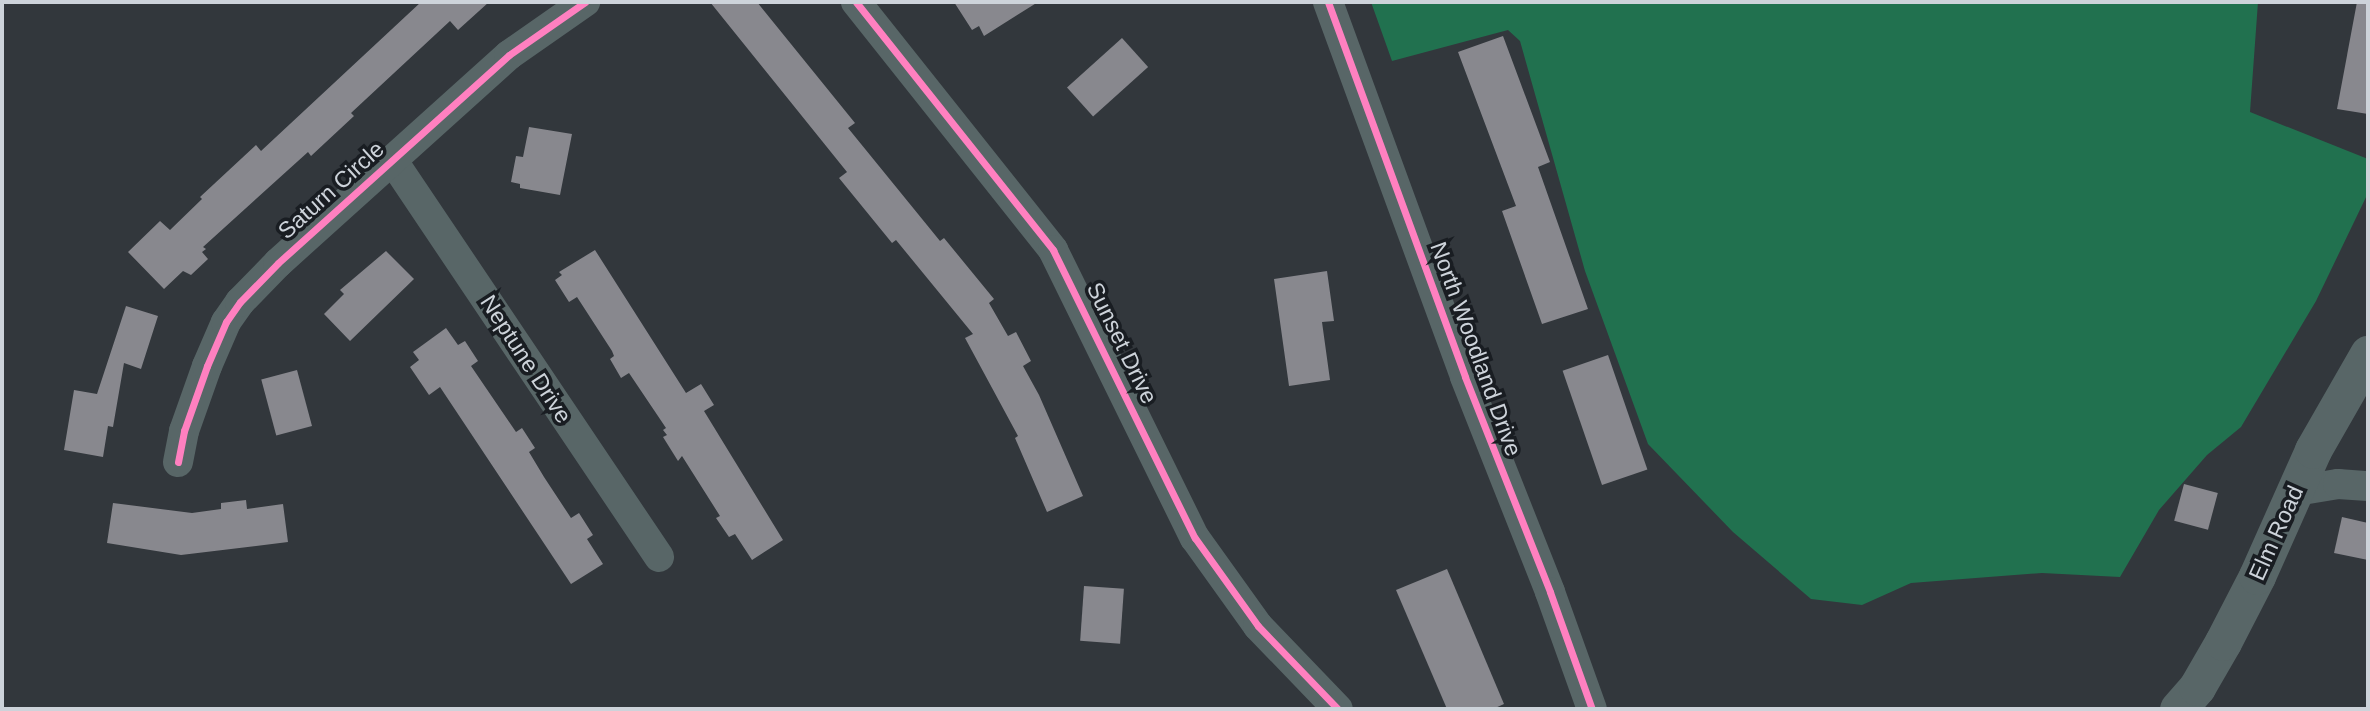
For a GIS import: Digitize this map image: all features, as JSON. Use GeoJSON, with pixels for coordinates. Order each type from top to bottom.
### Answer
{"type":"FeatureCollection","features":[{"type":"Feature","properties":{"kind":"street","name":"Saturn Circle"},"geometry":{"type":"LineString","coordinates":[[178,462],[184,431],[207,366],[226,322],[240,302],[278,263],[509,55],[584,2]]}},
{"type":"Feature","properties":{"kind":"street","name":"Sunset Drive"},"geometry":{"type":"LineString","coordinates":[[856,2],[1053,250],[1195,538],[1258,626],[1338,709]]}},
{"type":"Feature","properties":{"kind":"street","name":"North Woodland Drive"},"geometry":{"type":"LineString","coordinates":[[1328,2],[1465,377],[1550,592],[1592,709]]}},
{"type":"Feature","properties":{"kind":"street","name":"Neptune Drive"},"geometry":{"type":"LineString","coordinates":[[393,161],[659,557]]}},
{"type":"Feature","properties":{"kind":"street","name":"Elm Road"},"geometry":{"type":"LineString","coordinates":[[2178,709],[2197,687],[2223,642],[2313,450],[2368,354]]}},
{"type":"Feature","properties":{"kind":"street"},"geometry":{"type":"LineString","coordinates":[[2296,491],[2338,484],[2368,486]]}},
{"type":"Feature","properties":{"kind":"green space"},"geometry":{"type":"Polygon","coordinates":[[[1371,2],[2258,2],[2250,112],[2368,159],[2368,193],[2316,301],[2241,427],[2207,455],[2159,510],[2120,577],[2042,573],[1911,583],[1862,605],[1811,599],[1733,532],[1648,444],[1585,271],[1520,41],[1508,30],[1392,61],[1371,2]]]}},
{"type":"Feature","properties":{"kind":"building"},"geometry":{"type":"Polygon","coordinates":[[[421,2],[489,2],[458,30],[450,21],[351,113],[354,116],[311,156],[308,152],[203,247],[206,249],[202,252],[208,259],[191,275],[183,271],[164,289],[128,252],[160,221],[170,230],[202,199],[200,197],[256,145],[261,151],[421,2]]]}},
{"type":"Feature","properties":{"kind":"building"},"geometry":{"type":"Polygon","coordinates":[[[710,2],[757,2],[855,123],[848,128],[940,241],[944,238],[994,299],[989,303],[1008,336],[1016,332],[1031,361],[1023,366],[1039,395],[1083,496],[1047,512],[1015,438],[1018,436],[965,338],[973,334],[896,240],[892,243],[839,178],[847,172],[710,2]]]}},
{"type":"Feature","properties":{"kind":"building"},"geometry":{"type":"Polygon","coordinates":[[[954,2],[1038,2],[984,36],[979,26],[972,30],[954,2]]]}},
{"type":"Feature","properties":{"kind":"building"},"geometry":{"type":"Polygon","coordinates":[[[2357,2],[2368,2],[2368,114],[2337,109],[2357,2]]]}},
{"type":"Feature","properties":{"kind":"building"},"geometry":{"type":"Polygon","coordinates":[[[1503,36],[1550,162],[1538,167],[1588,309],[1542,324],[1502,211],[1516,206],[1458,52],[1503,36]]]}},
{"type":"Feature","properties":{"kind":"building"},"geometry":{"type":"Polygon","coordinates":[[[1122,38],[1148,67],[1093,116],[1067,88],[1122,38]]]}},
{"type":"Feature","properties":{"kind":"building"},"geometry":{"type":"Polygon","coordinates":[[[529,127],[572,134],[560,195],[520,188],[520,184],[511,182],[516,156],[523,157],[529,127]]]}},
{"type":"Feature","properties":{"kind":"building"},"geometry":{"type":"Polygon","coordinates":[[[595,250],[686,393],[701,384],[714,405],[704,411],[783,540],[752,560],[735,534],[729,537],[716,518],[720,516],[682,456],[678,461],[663,437],[667,435],[663,430],[666,428],[629,373],[621,378],[610,359],[614,356],[612,351],[577,297],[569,302],[555,280],[562,275],[559,272],[595,250]]]}},
{"type":"Feature","properties":{"kind":"building"},"geometry":{"type":"Polygon","coordinates":[[[386,251],[414,279],[350,341],[324,314],[344,294],[340,290],[386,251]]]}},
{"type":"Feature","properties":{"kind":"building"},"geometry":{"type":"Polygon","coordinates":[[[1327,271],[1334,321],[1322,322],[1330,380],[1289,386],[1274,279],[1327,271]]]}},
{"type":"Feature","properties":{"kind":"building"},"geometry":{"type":"Polygon","coordinates":[[[126,306],[158,316],[141,369],[124,363],[113,427],[108,426],[103,457],[64,450],[74,390],[97,394],[126,306]]]}},
{"type":"Feature","properties":{"kind":"building"},"geometry":{"type":"Polygon","coordinates":[[[446,328],[458,345],[465,341],[478,361],[471,366],[516,432],[522,428],[535,448],[529,452],[571,518],[579,513],[593,535],[587,539],[603,564],[571,584],[440,387],[429,395],[410,367],[419,360],[413,352],[446,328]]]}},
{"type":"Feature","properties":{"kind":"building"},"geometry":{"type":"Polygon","coordinates":[[[1608,355],[1647,469],[1602,485],[1563,371],[1608,355]]]}},
{"type":"Feature","properties":{"kind":"building"},"geometry":{"type":"Polygon","coordinates":[[[297,370],[312,426],[276,436],[261,380],[297,370]]]}},
{"type":"Feature","properties":{"kind":"building"},"geometry":{"type":"Polygon","coordinates":[[[2184,484],[2218,493],[2208,530],[2174,521],[2184,484]]]}},
{"type":"Feature","properties":{"kind":"building"},"geometry":{"type":"Polygon","coordinates":[[[246,500],[247,509],[283,504],[288,542],[181,555],[107,543],[113,503],[192,513],[221,509],[221,503],[246,500]]]}},
{"type":"Feature","properties":{"kind":"building"},"geometry":{"type":"Polygon","coordinates":[[[2342,517],[2368,523],[2368,560],[2334,553],[2342,517]]]}},
{"type":"Feature","properties":{"kind":"building"},"geometry":{"type":"Polygon","coordinates":[[[1447,569],[1504,704],[1493,709],[1447,709],[1396,590],[1447,569]]]}},
{"type":"Feature","properties":{"kind":"building"},"geometry":{"type":"Polygon","coordinates":[[[1084,586],[1124,589],[1120,644],[1080,641],[1084,586]]]}},
{"type":"Feature","properties":{"kind":"cycle path"},"geometry":{"type":"LineString","coordinates":[[178,462],[184,431],[207,366],[226,322],[240,302],[278,263],[509,55],[585,2]]}},
{"type":"Feature","properties":{"kind":"cycle path"},"geometry":{"type":"LineString","coordinates":[[856,2],[1053,250],[1195,538],[1258,626],[1338,709]]}},
{"type":"Feature","properties":{"kind":"cycle path"},"geometry":{"type":"LineString","coordinates":[[1328,2],[1465,377],[1550,592],[1592,709]]}}]}
